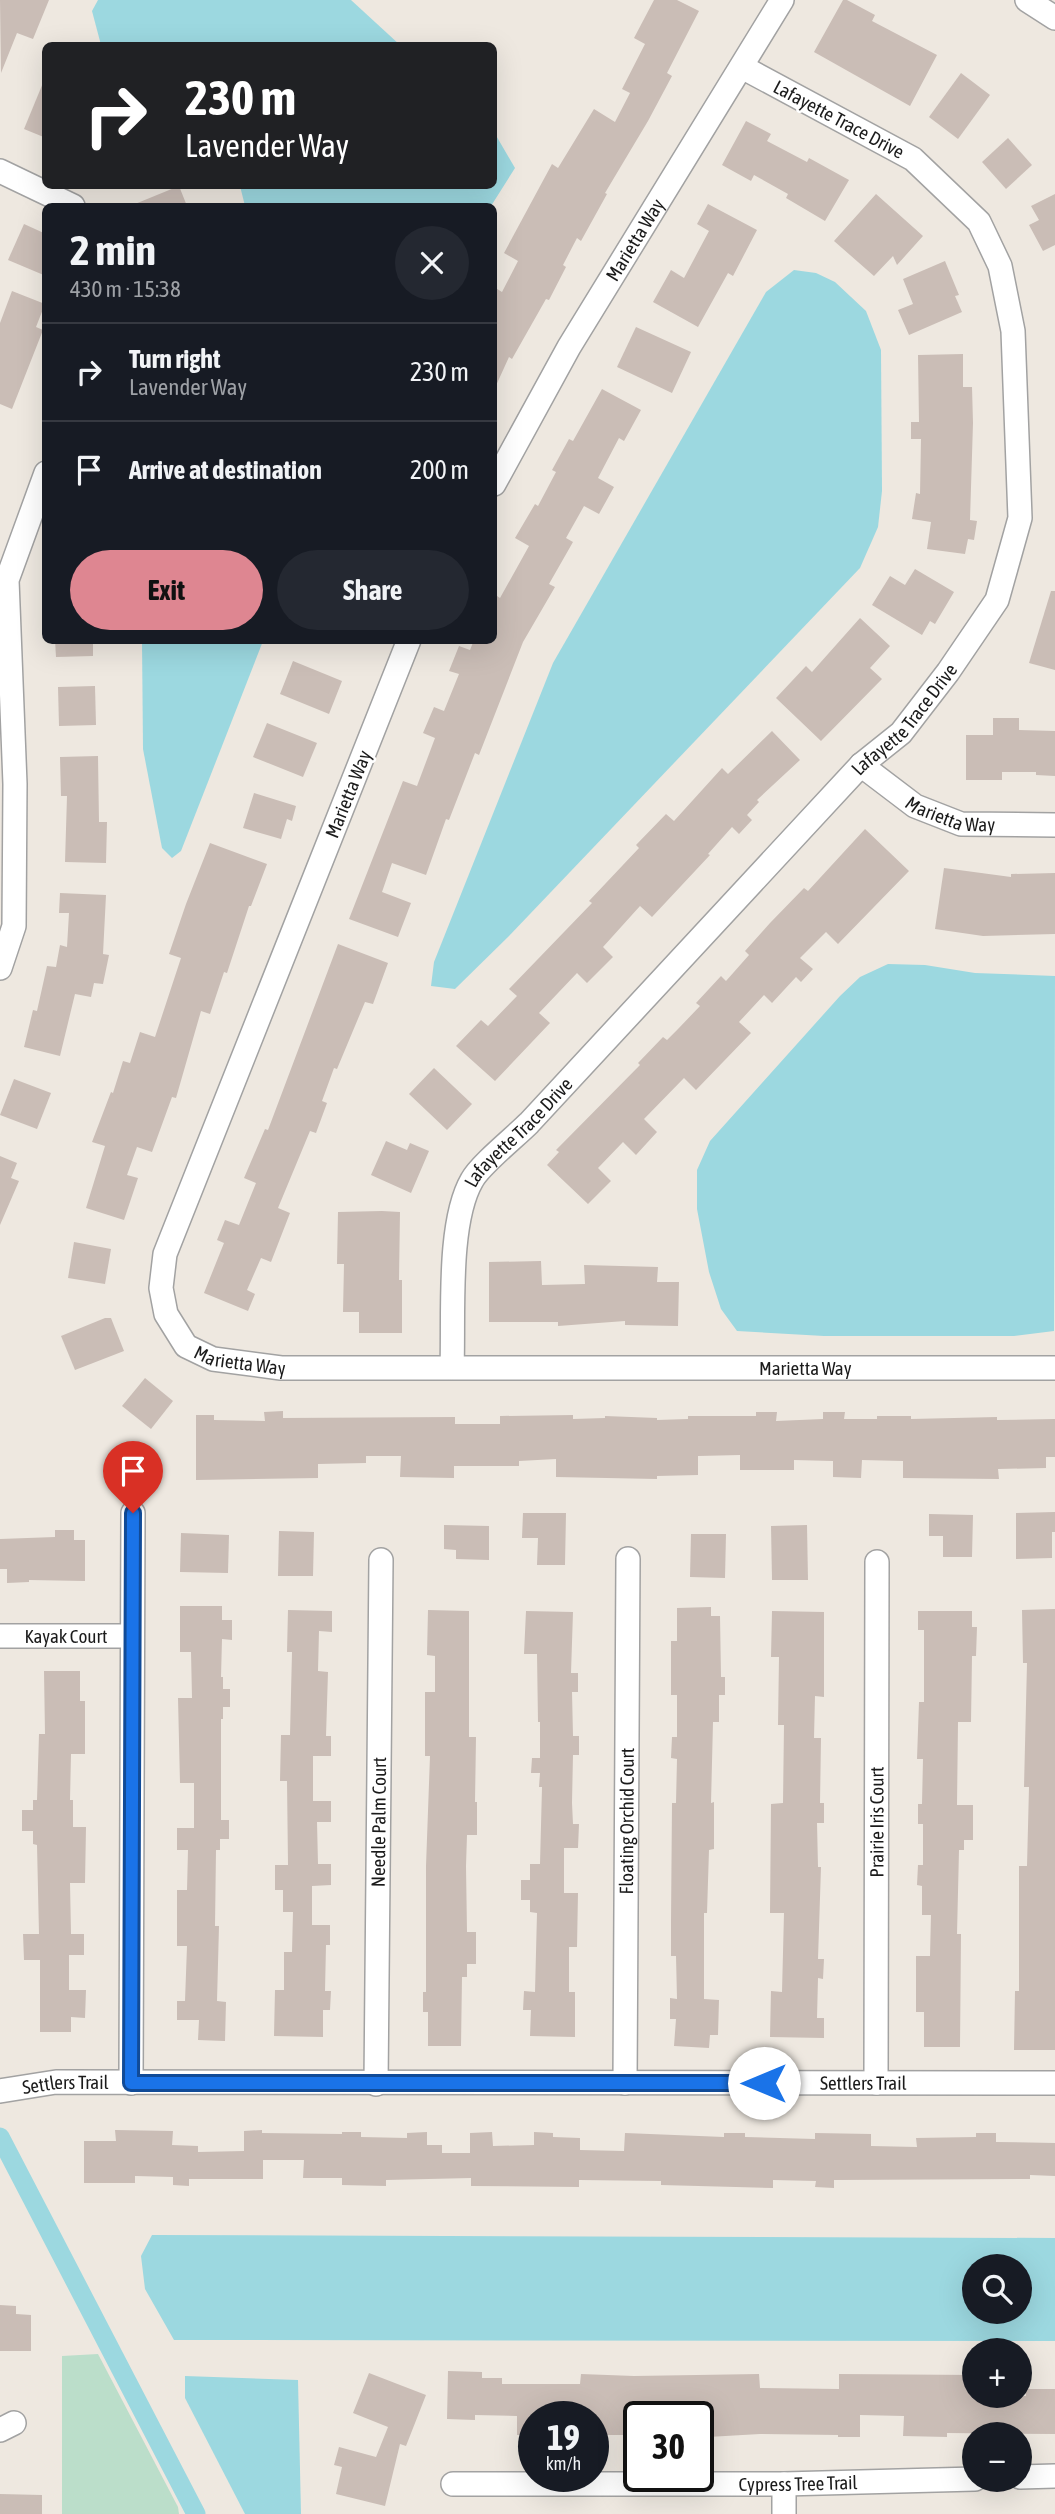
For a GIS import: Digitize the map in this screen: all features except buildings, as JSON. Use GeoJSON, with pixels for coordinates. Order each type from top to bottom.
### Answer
{"type":"FeatureCollection","features":[{"type":"Feature","properties":{"kind":"street","name":"Marietta Way"},"geometry":{"type":"LineString","coordinates":[[497,479],[569,347],[782,0]]}},
{"type":"Feature","properties":{"kind":"street"},"geometry":{"type":"LineString","coordinates":[[1027,0],[1055,18]]}},
{"type":"Feature","properties":{"kind":"street","name":"Lafayette Trace Drive"},"geometry":{"type":"LineString","coordinates":[[452,1367],[456,1235],[460,1205],[473,1178],[529,1123],[862,765],[901,733],[948,672],[997,600],[1020,518],[1013,331],[1000,266],[979,222],[914,159],[742,67]]}},
{"type":"Feature","properties":{"kind":"street"},"geometry":{"type":"LineString","coordinates":[[0,171],[67,203]]}},
{"type":"Feature","properties":{"kind":"street"},"geometry":{"type":"LineString","coordinates":[[0,968],[14,926],[15,784],[7,580],[42,484]]}},
{"type":"Feature","properties":{"kind":"street","name":"Marietta Way"},"geometry":{"type":"LineString","coordinates":[[407,644],[165,1255],[161,1288],[166,1314],[186,1346],[213,1359],[281,1368],[1055,1368]]}},
{"type":"Feature","properties":{"kind":"street","name":"Marietta Way"},"geometry":{"type":"LineString","coordinates":[[862,765],[915,806],[961,824],[1055,825]]}},
{"type":"Feature","properties":{"kind":"street"},"geometry":{"type":"LineString","coordinates":[[131,2083],[133,1513]]}},
{"type":"Feature","properties":{"kind":"street","name":"Floating Orchid Court"},"geometry":{"type":"LineString","coordinates":[[625,2083],[628,1559]]}},
{"type":"Feature","properties":{"kind":"street","name":"Needle Palm Court"},"geometry":{"type":"LineString","coordinates":[[376,2084],[381,1560]]}},
{"type":"Feature","properties":{"kind":"street","name":"Prairie Iris Court"},"geometry":{"type":"LineString","coordinates":[[876,2083],[877,1562]]}},
{"type":"Feature","properties":{"kind":"street","name":"Kayak Court"},"geometry":{"type":"LineString","coordinates":[[0,1636],[132,1636]]}},
{"type":"Feature","properties":{"kind":"street","name":"Settlers Trail"},"geometry":{"type":"LineString","coordinates":[[0,2091],[56,2082],[1055,2083]]}},
{"type":"Feature","properties":{"kind":"street"},"geometry":{"type":"LineString","coordinates":[[1032,2477],[1055,2476]]}},
{"type":"Feature","properties":{"kind":"street","name":"Cypress Tree Trail"},"geometry":{"type":"LineString","coordinates":[[453,2484],[784,2484],[962,2479]]}},
{"type":"Feature","properties":{"kind":"street"},"geometry":{"type":"LineString","coordinates":[[784,2484],[784,2514]]}},
{"type":"Feature","properties":{"kind":"green space"},"geometry":{"type":"Polygon","coordinates":[[[98,2354],[178,2507],[179,2514],[62,2514],[62,2356],[98,2354]]]}},
{"type":"Feature","properties":{"kind":"water"},"geometry":{"type":"Polygon","coordinates":[[[98,0],[351,0],[397,42],[100,42],[92,11],[98,0]]]}},
{"type":"Feature","properties":{"kind":"water"},"geometry":{"type":"Polygon","coordinates":[[[497,137],[515,168],[493,203],[244,203],[241,189],[497,189],[497,137]]]}},
{"type":"Feature","properties":{"kind":"water"},"geometry":{"type":"Polygon","coordinates":[[[794,270],[816,273],[835,282],[866,311],[881,350],[882,491],[878,527],[860,568],[509,936],[455,989],[431,986],[434,962],[553,663],[766,292],[794,270]]]}},
{"type":"Feature","properties":{"kind":"water"},"geometry":{"type":"Polygon","coordinates":[[[142,644],[262,644],[181,851],[172,858],[162,848],[143,749],[142,644]]]}},
{"type":"Feature","properties":{"kind":"water"},"geometry":{"type":"Polygon","coordinates":[[[888,964],[925,965],[975,973],[1055,976],[1054,1331],[1014,1336],[824,1336],[737,1331],[721,1309],[709,1272],[697,1209],[697,1170],[710,1141],[840,996],[860,977],[888,964]]]}},
{"type":"Feature","properties":{"kind":"water"},"geometry":{"type":"Polygon","coordinates":[[[152,2235],[1055,2238],[1055,2341],[1032,2341],[1032,2338],[962,2338],[962,2341],[174,2340],[145,2289],[141,2256],[152,2235]]]}},
{"type":"Feature","properties":{"kind":"water"},"geometry":{"type":"Polygon","coordinates":[[[185,2376],[298,2380],[301,2514],[245,2514],[185,2398],[185,2376]]]}},
{"type":"Feature","properties":{"kind":"waterway"},"geometry":{"type":"LineString","coordinates":[[0,2137],[196,2514]]}},
{"type":"Feature","properties":{"kind":"route"},"geometry":{"type":"LineString","coordinates":[[133,1513],[131,2083],[764,2083]]}}]}
